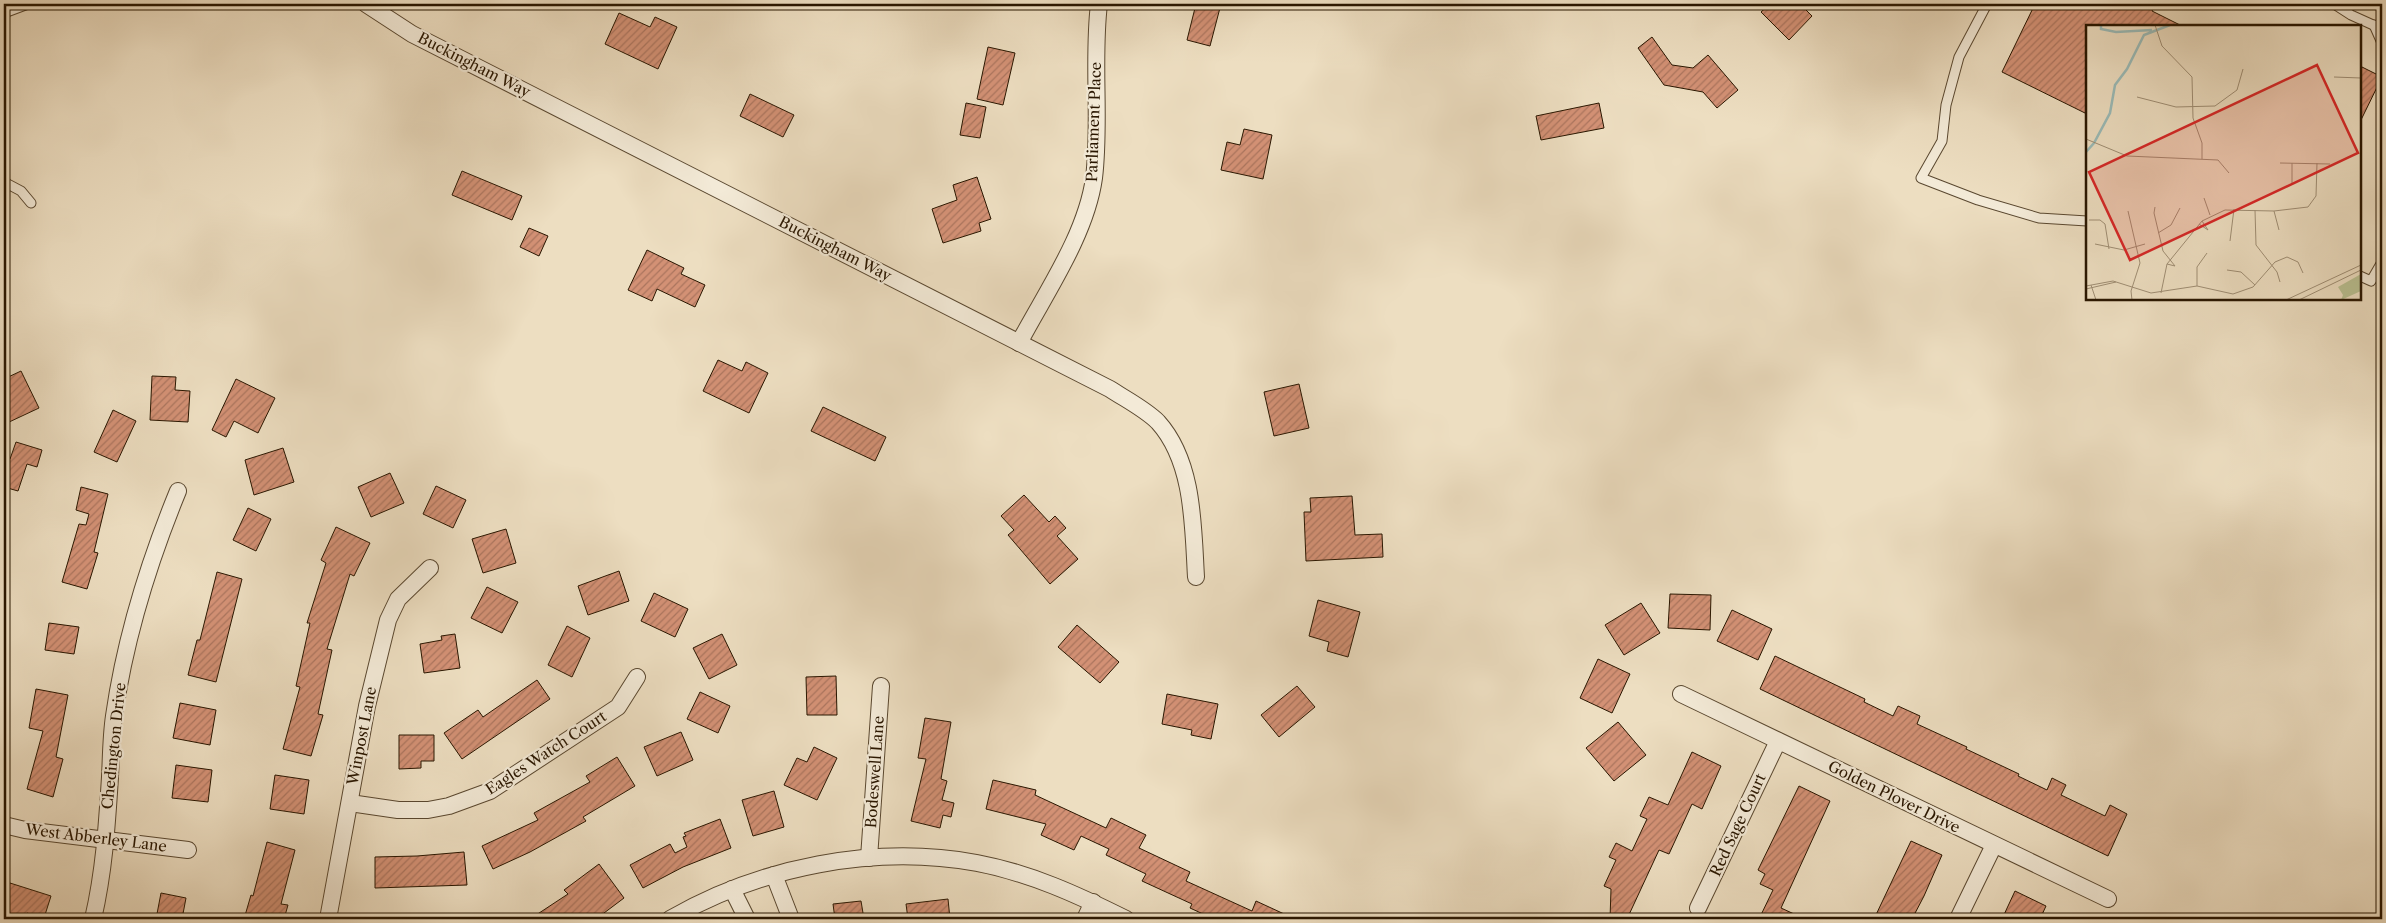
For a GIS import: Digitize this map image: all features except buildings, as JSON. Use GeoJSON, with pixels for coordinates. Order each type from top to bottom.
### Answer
{"type":"FeatureCollection","features":[{"type":"Feature","properties":{"kind":"street","name":"Buckingham Way"},"geometry":{"type":"LineString","coordinates":[[366,4],[420,38],[1110,389],[1157,421],[1171,440],[1183,470],[1188,493],[1196,577]]}},
{"type":"Feature","properties":{"kind":"street","name":"Parliament Place"},"geometry":{"type":"LineString","coordinates":[[1019,343],[1075,238],[1087,209],[1094,178],[1099,4]]}},
{"type":"Feature","properties":{"kind":"street","name":"Chedington Drive"},"geometry":{"type":"LineString","coordinates":[[92,919],[104,865],[114,718],[124,661],[140,596],[163,528],[178,491]]}},
{"type":"Feature","properties":{"kind":"street","name":"Winpost Lane"},"geometry":{"type":"LineString","coordinates":[[328,919],[366,706],[388,620],[398,599],[430,568]]}},
{"type":"Feature","properties":{"kind":"street","name":"Eagles Watch Court"},"geometry":{"type":"LineString","coordinates":[[350,804],[398,810],[428,810],[449,806],[490,791],[618,707],[637,677]]}},
{"type":"Feature","properties":{"kind":"street","name":"Bodeswell Lane"},"geometry":{"type":"LineString","coordinates":[[869,858],[881,686]]}},
{"type":"Feature","properties":{"kind":"street","name":"Golden Plover Drive"},"geometry":{"type":"LineString","coordinates":[[1681,694],[2108,898]]}},
{"type":"Feature","properties":{"kind":"street","name":"Red Sage Court"},"geometry":{"type":"LineString","coordinates":[[1698,908],[1778,741]]}},
{"type":"Feature","properties":{"kind":"street","name":"West Abberley Lane"},"geometry":{"type":"LineString","coordinates":[[4,825],[25,830],[188,850]]}},
{"type":"Feature","properties":{"kind":"street"},"geometry":{"type":"LineString","coordinates":[[1958,919],[1994,845]]}},
{"type":"Feature","properties":{"kind":"street"},"geometry":{"type":"LineString","coordinates":[[670,919],[695,905],[774,875],[869,858],[923,857],[976,863],[1024,875],[1093,902],[1126,919]]}},
{"type":"Feature","properties":{"kind":"street"},"geometry":{"type":"LineString","coordinates":[[774,875],[791,919]]}},
{"type":"Feature","properties":{"kind":"street"},"geometry":{"type":"LineString","coordinates":[[732,890],[747,919]]}},
{"type":"Feature","properties":{"kind":"street"},"geometry":{"type":"LineString","coordinates":[[1084,919],[1093,902]]}},
{"type":"Feature","properties":{"kind":"lane"},"geometry":{"type":"LineString","coordinates":[[4,13],[28,4]]}},
{"type":"Feature","properties":{"kind":"lane"},"geometry":{"type":"LineString","coordinates":[[1986,4],[1959,57],[1946,105],[1942,141],[1921,178],[1978,200],[2039,218],[2086,221]]}},
{"type":"Feature","properties":{"kind":"lane"},"geometry":{"type":"LineString","coordinates":[[2334,4],[2378,27],[2382,43]]}},
{"type":"Feature","properties":{"kind":"lane"},"geometry":{"type":"LineString","coordinates":[[4,182],[21,191],[31,203]]}},
{"type":"Feature","properties":{"kind":"lane"},"geometry":{"type":"LineString","coordinates":[[2361,276],[2371,281],[2382,262]]}}]}
